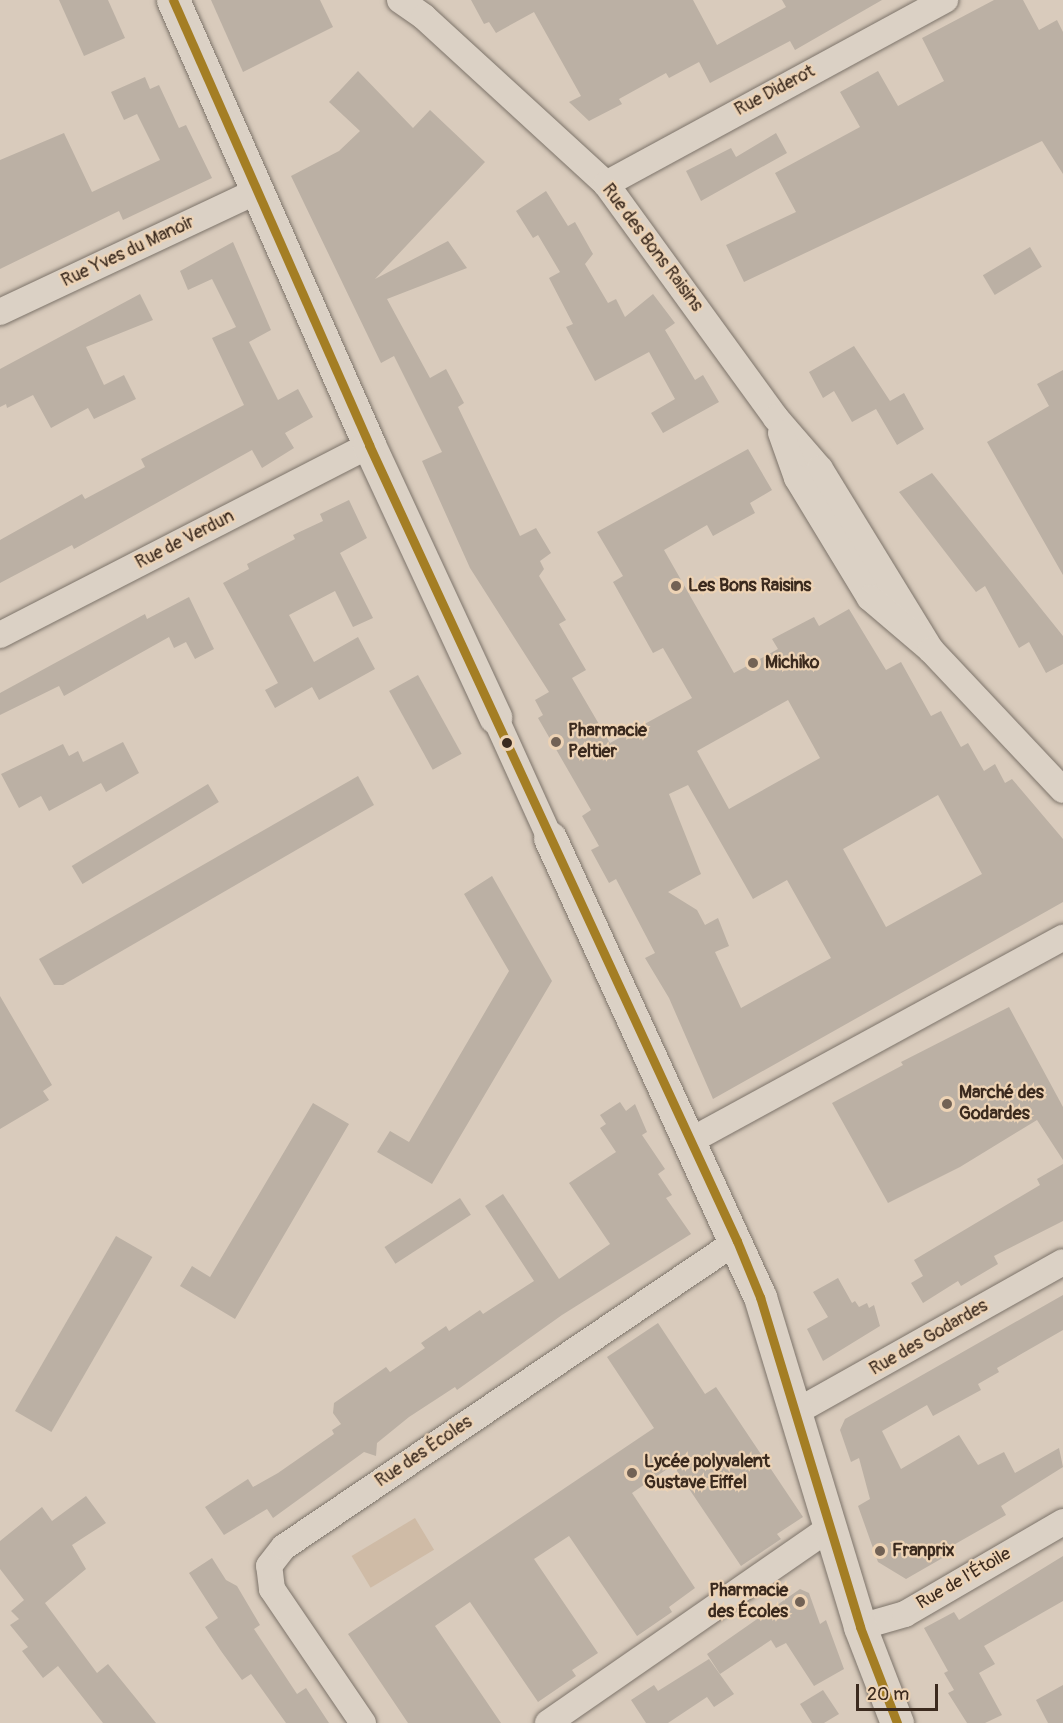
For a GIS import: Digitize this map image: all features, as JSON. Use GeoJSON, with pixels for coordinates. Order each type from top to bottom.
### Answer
{"type":"FeatureCollection","features":[{"type":"Feature","properties":{"kind":"street"},"geometry":{"type":"LineString","coordinates":[[173,0],[369,445],[737,1241],[760,1297],[860,1627],[897,1723]]}},
{"type":"Feature","properties":{"kind":"street","name":"Rue des Bons Raisins"},"geometry":{"type":"LineString","coordinates":[[400,0],[424,17],[606,184],[776,418],[820,469],[931,650],[1058,776]]}},
{"type":"Feature","properties":{"kind":"street","name":"Rue Diderot"},"geometry":{"type":"LineString","coordinates":[[606,184],[945,0]]}},
{"type":"Feature","properties":{"kind":"street","name":"Rue Yves du Manoir"},"geometry":{"type":"LineString","coordinates":[[0,312],[257,192]]}},
{"type":"Feature","properties":{"kind":"street","name":"Rue de Verdun"},"geometry":{"type":"LineString","coordinates":[[0,635],[369,445]]}},
{"type":"Feature","properties":{"kind":"street"},"geometry":{"type":"LineString","coordinates":[[690,1141],[1063,938]]}},
{"type":"Feature","properties":{"kind":"street","name":"Rue des Écoles"},"geometry":{"type":"LineString","coordinates":[[363,1723],[273,1589],[269,1566],[284,1547],[737,1241]]}},
{"type":"Feature","properties":{"kind":"street","name":"Rue des Godardes"},"geometry":{"type":"LineString","coordinates":[[794,1413],[1063,1262]]}},
{"type":"Feature","properties":{"kind":"street","name":"Rue de l'Étoile"},"geometry":{"type":"LineString","coordinates":[[860,1627],[905,1614],[1063,1522]]}},
{"type":"Feature","properties":{"kind":"street"},"geometry":{"type":"LineString","coordinates":[[548,1723],[831,1527]]}},
{"type":"Feature","properties":{"kind":"shaded area"},"geometry":{"type":"Polygon","coordinates":[[[415,1518],[434,1550],[371,1588],[352,1556],[415,1518]]]}},
{"type":"Feature","properties":{"kind":"building"},"geometry":{"type":"Polygon","coordinates":[[[59,0],[108,0],[125,38],[84,56],[59,0]]]}},
{"type":"Feature","properties":{"kind":"building"},"geometry":{"type":"Polygon","coordinates":[[[211,0],[320,0],[333,27],[243,72],[211,0]]]}},
{"type":"Feature","properties":{"kind":"building"},"geometry":{"type":"Polygon","coordinates":[[[471,0],[693,0],[717,45],[786,7],[782,0],[882,0],[795,50],[790,41],[710,83],[699,62],[669,78],[666,73],[619,99],[622,104],[589,121],[569,102],[581,96],[534,12],[496,33],[489,22],[484,24],[471,0]]]}},
{"type":"Feature","properties":{"kind":"building"},"geometry":{"type":"Polygon","coordinates":[[[994,0],[1023,0],[1039,30],[1057,20],[1063,32],[1063,174],[1042,141],[744,282],[726,245],[796,212],[775,173],[860,127],[840,92],[878,71],[898,106],[944,81],[922,38],[994,0]]]}},
{"type":"Feature","properties":{"kind":"building"},"geometry":{"type":"Polygon","coordinates":[[[358,71],[413,128],[430,110],[485,162],[375,279],[448,241],[467,268],[387,299],[430,378],[446,369],[464,403],[458,407],[520,536],[536,528],[551,553],[540,561],[544,569],[539,576],[566,620],[559,624],[586,670],[572,678],[610,743],[692,698],[663,648],[653,653],[613,582],[623,576],[597,532],[748,449],[772,490],[750,503],[755,513],[713,536],[707,525],[664,550],[734,673],[778,649],[772,639],[814,617],[819,626],[849,609],[886,670],[901,662],[931,716],[941,711],[961,747],[968,743],[984,771],[995,764],[1005,783],[1012,779],[1063,839],[1063,902],[713,1099],[669,998],[645,958],[655,953],[616,879],[609,883],[591,850],[599,846],[582,816],[591,810],[538,718],[543,715],[535,700],[549,692],[470,568],[422,461],[442,452],[394,356],[381,363],[291,176],[339,151],[360,131],[329,102],[358,71]],[[788,700],[697,751],[729,809],[820,758],[788,700]],[[688,785],[669,794],[701,874],[668,892],[697,910],[705,925],[718,918],[729,946],[715,952],[741,1008],[831,958],[787,880],[753,899],[688,785]],[[938,795],[843,849],[886,927],[982,874],[938,795]]]}},
{"type":"Feature","properties":{"kind":"building"},"geometry":{"type":"Polygon","coordinates":[[[145,77],[150,89],[159,85],[179,128],[186,125],[212,178],[123,220],[119,211],[0,269],[0,160],[64,133],[92,192],[160,160],[137,114],[124,120],[111,92],[145,77]]]}},
{"type":"Feature","properties":{"kind":"building"},"geometry":{"type":"Polygon","coordinates":[[[776,133],[787,153],[701,201],[686,171],[731,148],[736,157],[776,133]]]}},
{"type":"Feature","properties":{"kind":"building"},"geometry":{"type":"Polygon","coordinates":[[[546,191],[568,226],[575,222],[593,254],[585,264],[608,303],[616,299],[625,317],[653,294],[675,323],[665,330],[695,380],[703,375],[719,402],[663,433],[651,413],[675,399],[649,352],[595,381],[566,327],[573,324],[549,278],[560,272],[538,235],[533,238],[516,211],[546,191]]]}},
{"type":"Feature","properties":{"kind":"building"},"geometry":{"type":"Polygon","coordinates":[[[233,242],[271,330],[249,342],[278,400],[298,389],[313,417],[285,433],[294,448],[262,468],[252,450],[74,549],[72,545],[0,583],[0,540],[82,494],[85,499],[145,467],[141,459],[244,405],[212,338],[236,327],[212,279],[188,290],[180,271],[233,242]]]}},
{"type":"Feature","properties":{"kind":"building"},"geometry":{"type":"Polygon","coordinates":[[[1030,247],[1042,267],[995,295],[983,275],[1030,247]]]}},
{"type":"Feature","properties":{"kind":"building"},"geometry":{"type":"Polygon","coordinates":[[[140,294],[153,320],[86,347],[104,385],[124,375],[136,399],[94,419],[88,408],[51,428],[33,395],[7,408],[6,404],[0,407],[0,369],[140,294]]]}},
{"type":"Feature","properties":{"kind":"building"},"geometry":{"type":"Polygon","coordinates":[[[854,346],[890,401],[904,393],[924,429],[897,445],[876,409],[852,422],[834,391],[823,398],[809,372],[854,346]]]}},
{"type":"Feature","properties":{"kind":"building"},"geometry":{"type":"Polygon","coordinates":[[[1063,370],[1063,575],[987,442],[1049,406],[1037,384],[1063,370]]]}},
{"type":"Feature","properties":{"kind":"building"},"geometry":{"type":"Polygon","coordinates":[[[932,473],[1063,636],[1063,664],[1046,673],[1029,642],[1019,648],[985,586],[976,592],[899,492],[932,473]]]}},
{"type":"Feature","properties":{"kind":"building"},"geometry":{"type":"Polygon","coordinates":[[[349,500],[367,538],[340,553],[373,618],[353,627],[335,591],[289,615],[314,662],[358,637],[375,669],[319,700],[312,687],[275,708],[265,690],[278,683],[223,583],[249,569],[247,564],[295,539],[293,535],[323,521],[320,514],[349,500]]]}},
{"type":"Feature","properties":{"kind":"building"},"geometry":{"type":"Polygon","coordinates":[[[189,597],[214,649],[195,659],[186,642],[174,648],[169,637],[64,696],[59,686],[0,715],[0,693],[145,614],[147,619],[189,597]]]}},
{"type":"Feature","properties":{"kind":"building"},"geometry":{"type":"Polygon","coordinates":[[[418,675],[462,754],[433,770],[389,691],[418,675]]]}},
{"type":"Feature","properties":{"kind":"building"},"geometry":{"type":"Polygon","coordinates":[[[123,742],[139,773],[106,792],[101,783],[49,811],[41,796],[19,808],[1,774],[63,744],[69,756],[78,751],[83,762],[123,742]]]}},
{"type":"Feature","properties":{"kind":"building"},"geometry":{"type":"Polygon","coordinates":[[[358,776],[374,805],[63,985],[54,985],[39,959],[358,776]]]}},
{"type":"Feature","properties":{"kind":"building"},"geometry":{"type":"Polygon","coordinates":[[[208,784],[219,802],[83,884],[72,866],[208,784]]]}},
{"type":"Feature","properties":{"kind":"building"},"geometry":{"type":"Polygon","coordinates":[[[492,876],[552,981],[432,1184],[377,1152],[390,1131],[409,1142],[509,971],[464,894],[492,876]]]}},
{"type":"Feature","properties":{"kind":"building"},"geometry":{"type":"Polygon","coordinates":[[[0,996],[52,1085],[43,1091],[49,1100],[0,1129],[0,996]]]}},
{"type":"Feature","properties":{"kind":"building","name":"Marché des Godardes"},"geometry":{"type":"Polygon","coordinates":[[[1009,1007],[1063,1107],[1063,1160],[1037,1120],[960,1167],[888,1203],[832,1103],[903,1065],[901,1062],[1009,1007]]]}},
{"type":"Feature","properties":{"kind":"building"},"geometry":{"type":"Polygon","coordinates":[[[620,1102],[626,1111],[635,1104],[647,1132],[642,1135],[665,1169],[658,1174],[672,1195],[666,1198],[691,1234],[562,1315],[457,1390],[455,1387],[409,1417],[377,1443],[376,1456],[364,1452],[273,1518],[267,1509],[224,1535],[205,1507],[248,1479],[253,1487],[278,1473],[334,1434],[332,1430],[341,1424],[333,1413],[334,1403],[386,1367],[390,1372],[425,1348],[421,1343],[446,1326],[449,1331],[480,1310],[483,1314],[534,1281],[485,1206],[503,1194],[559,1279],[610,1244],[569,1183],[616,1152],[600,1128],[606,1124],[600,1115],[620,1102]]]}},
{"type":"Feature","properties":{"kind":"building"},"geometry":{"type":"Polygon","coordinates":[[[313,1103],[349,1124],[235,1319],[180,1286],[192,1266],[210,1277],[313,1103]]]}},
{"type":"Feature","properties":{"kind":"building"},"geometry":{"type":"Polygon","coordinates":[[[1063,1164],[1063,1221],[994,1256],[998,1264],[961,1286],[958,1281],[923,1303],[911,1283],[923,1276],[914,1260],[1040,1185],[1037,1179],[1063,1164]]]}},
{"type":"Feature","properties":{"kind":"building"},"geometry":{"type":"Polygon","coordinates":[[[460,1198],[471,1215],[395,1264],[385,1247],[460,1198]]]}},
{"type":"Feature","properties":{"kind":"building"},"geometry":{"type":"Polygon","coordinates":[[[116,1236],[152,1257],[51,1432],[15,1411],[116,1236]]]}},
{"type":"Feature","properties":{"kind":"building"},"geometry":{"type":"Polygon","coordinates":[[[838,1278],[852,1303],[855,1301],[859,1307],[867,1303],[869,1308],[874,1305],[880,1326],[823,1361],[807,1329],[828,1317],[813,1292],[838,1278]]]}},
{"type":"Feature","properties":{"kind":"building"},"geometry":{"type":"Polygon","coordinates":[[[1063,1295],[1063,1330],[997,1368],[999,1372],[978,1384],[981,1390],[933,1416],[927,1405],[882,1431],[901,1469],[959,1435],[978,1465],[1004,1452],[1015,1473],[1059,1448],[1063,1467],[1001,1506],[1006,1515],[943,1551],[946,1556],[906,1579],[878,1562],[858,1506],[870,1499],[859,1458],[851,1462],[840,1430],[845,1419],[1063,1295]]]}},
{"type":"Feature","properties":{"kind":"building"},"geometry":{"type":"Polygon","coordinates":[[[658,1323],[705,1394],[716,1387],[803,1517],[777,1534],[781,1539],[741,1566],[673,1465],[632,1493],[695,1588],[669,1607],[672,1612],[637,1636],[569,1536],[534,1559],[598,1653],[572,1670],[576,1676],[538,1702],[470,1602],[435,1626],[501,1723],[408,1723],[348,1634],[654,1428],[607,1357],[658,1323]]]}},
{"type":"Feature","properties":{"kind":"building"},"geometry":{"type":"Polygon","coordinates":[[[86,1496],[106,1523],[72,1545],[86,1569],[45,1603],[97,1673],[108,1664],[156,1723],[103,1723],[58,1666],[43,1678],[22,1651],[28,1647],[10,1625],[19,1619],[11,1611],[24,1600],[0,1569],[0,1541],[42,1507],[52,1521],[86,1496]]]}},
{"type":"Feature","properties":{"kind":"building"},"geometry":{"type":"Polygon","coordinates":[[[1063,1556],[1063,1601],[984,1646],[995,1664],[979,1673],[1002,1715],[985,1723],[967,1723],[948,1693],[954,1690],[944,1673],[948,1671],[924,1628],[954,1612],[959,1620],[1063,1556]]]}},
{"type":"Feature","properties":{"kind":"building"},"geometry":{"type":"Polygon","coordinates":[[[212,1558],[226,1580],[237,1586],[260,1625],[254,1629],[297,1694],[306,1688],[329,1723],[286,1723],[251,1674],[242,1680],[221,1651],[205,1627],[218,1618],[189,1573],[212,1558]]]}},
{"type":"Feature","properties":{"kind":"building"},"geometry":{"type":"Polygon","coordinates":[[[800,1589],[809,1593],[820,1624],[826,1620],[844,1669],[814,1686],[786,1643],[776,1648],[771,1640],[720,1674],[707,1654],[800,1589]]]}},
{"type":"Feature","properties":{"kind":"building"},"geometry":{"type":"Polygon","coordinates":[[[709,1659],[734,1694],[714,1707],[707,1697],[668,1723],[646,1723],[631,1700],[654,1685],[658,1691],[709,1659]]]}},
{"type":"Feature","properties":{"kind":"building"},"geometry":{"type":"Polygon","coordinates":[[[1063,1685],[1063,1723],[1048,1723],[1036,1700],[1063,1685]]]}},
{"type":"Feature","properties":{"kind":"building"},"geometry":{"type":"Polygon","coordinates":[[[823,1690],[839,1714],[824,1723],[812,1723],[800,1704],[823,1690]]]}},
{"type":"Feature","properties":{"kind":"transit line"},"geometry":{"type":"LineString","coordinates":[[173,0],[369,445],[737,1241],[760,1297],[860,1627],[897,1723]]}},
{"type":"Feature","properties":{"kind":"place","name":"Les Bons Raisins"},"geometry":{"type":"Point","coordinates":[676,586]}},
{"type":"Feature","properties":{"kind":"place","name":"Michiko"},"geometry":{"type":"Point","coordinates":[753,663]}},
{"type":"Feature","properties":{"kind":"place","name":"Pharmacie Peltier"},"geometry":{"type":"Point","coordinates":[556,742]}},
{"type":"Feature","properties":{"kind":"place","name":"Marché des Godardes"},"geometry":{"type":"Point","coordinates":[947,1104]}},
{"type":"Feature","properties":{"kind":"place","name":"Lycée polyvalent Gustave Eiffel"},"geometry":{"type":"Point","coordinates":[632,1473]}},
{"type":"Feature","properties":{"kind":"place","name":"Franprix"},"geometry":{"type":"Point","coordinates":[880,1551]}},
{"type":"Feature","properties":{"kind":"place","name":"Pharmacie des Écoles"},"geometry":{"type":"Point","coordinates":[800,1602]}}]}
